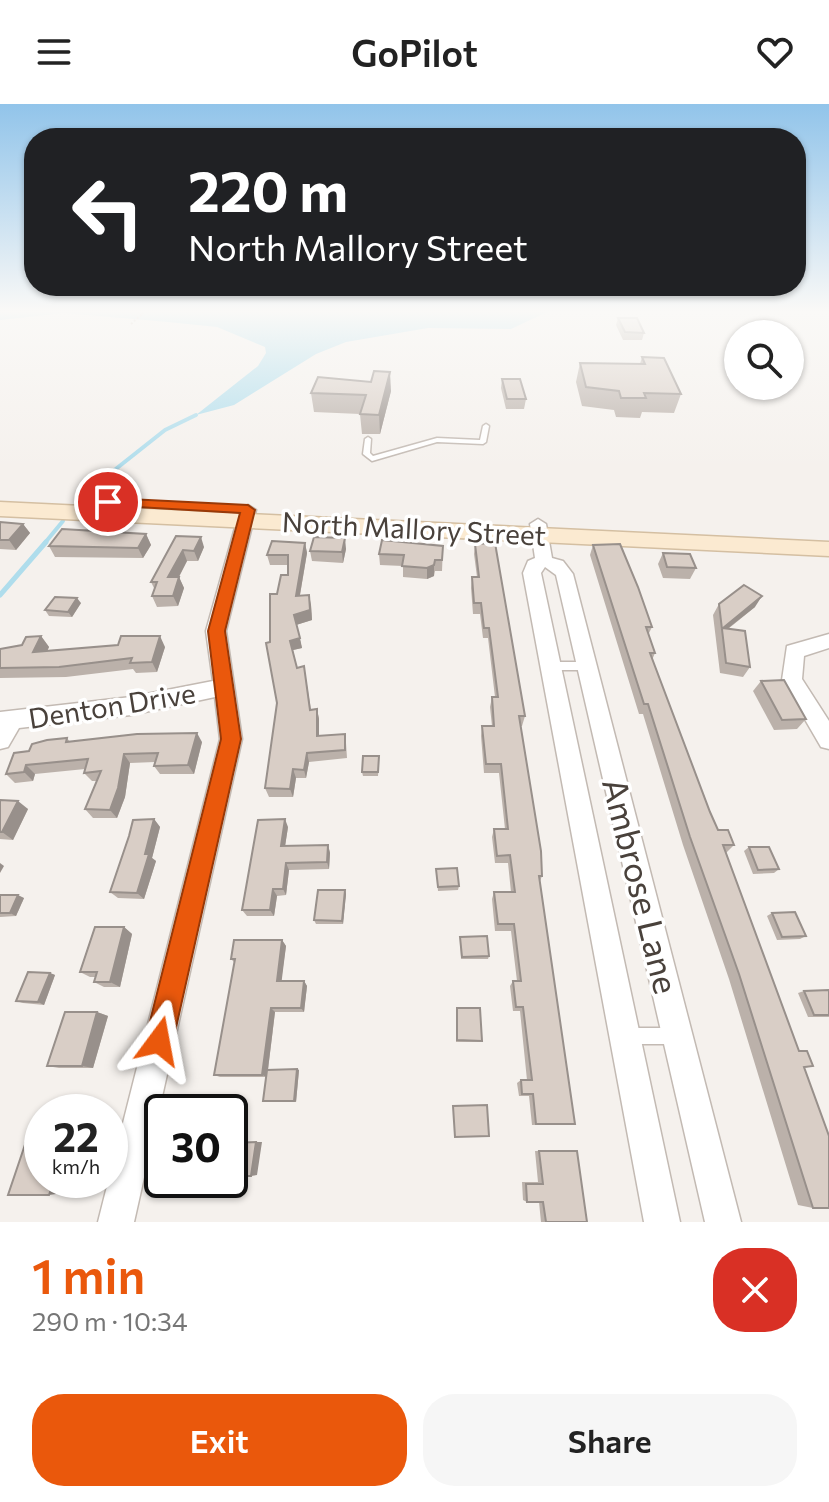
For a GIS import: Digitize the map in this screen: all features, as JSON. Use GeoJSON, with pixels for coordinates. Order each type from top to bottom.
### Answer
{"type":"FeatureCollection","features":[{"type":"Feature","properties":{"kind":"main road","name":"North Mallory Street"},"geometry":{"type":"LineString","coordinates":[[0,497],[541,540],[829,549]]}},
{"type":"Feature","properties":{"kind":"main road","name":"North Mallory Street"},"geometry":{"type":"LineString","coordinates":[[0,509],[246,515]]}},
{"type":"Feature","properties":{"kind":"main road","name":"North Mallory Street"},"geometry":{"type":"LineString","coordinates":[[541,540],[829,538]]}},
{"type":"Feature","properties":{"kind":"street"},"geometry":{"type":"LineString","coordinates":[[116,1222],[231,739],[216,631],[246,515]]}},
{"type":"Feature","properties":{"kind":"street","name":"Ambrose Lane"},"geometry":{"type":"LineString","coordinates":[[541,540],[564,574],[723,1222]]}},
{"type":"Feature","properties":{"kind":"street","name":"Ambrose Lane"},"geometry":{"type":"LineString","coordinates":[[541,540],[532,570],[662,1222]]}},
{"type":"Feature","properties":{"kind":"street"},"geometry":{"type":"LineString","coordinates":[[829,641],[794,651],[792,680],[829,740]]}},
{"type":"Feature","properties":{"kind":"street","name":"Denton Drive"},"geometry":{"type":"LineString","coordinates":[[4,728],[224,687]]}},
{"type":"Feature","properties":{"kind":"lane"},"geometry":{"type":"LineString","coordinates":[[368,439],[366,454],[372,459],[437,440],[483,442],[486,426]]}},
{"type":"Feature","properties":{"kind":"lane"},"geometry":{"type":"LineString","coordinates":[[551,666],[586,666]]}},
{"type":"Feature","properties":{"kind":"lane"},"geometry":{"type":"LineString","coordinates":[[625,1036],[678,1036]]}},
{"type":"Feature","properties":{"kind":"water"},"geometry":{"type":"Polygon","coordinates":[[[300,364],[234,405],[196,415],[258,366],[300,364]]]}},
{"type":"Feature","properties":{"kind":"building"},"geometry":{"type":"Polygon","coordinates":[[[580,364],[667,364],[681,394],[644,393],[646,398],[621,398],[619,391],[586,387],[580,364]]]}},
{"type":"Feature","properties":{"kind":"building"},"geometry":{"type":"Polygon","coordinates":[[[374,371],[390,372],[379,415],[360,414],[366,395],[311,393],[318,377],[371,382],[374,371]]]}},
{"type":"Feature","properties":{"kind":"building"},"geometry":{"type":"Polygon","coordinates":[[[502,379],[520,379],[526,399],[507,399],[502,379]]]}},
{"type":"Feature","properties":{"kind":"building"},"geometry":{"type":"Polygon","coordinates":[[[0,522],[23,524],[9,540],[0,540],[0,522]]]}},
{"type":"Feature","properties":{"kind":"building"},"geometry":{"type":"Polygon","coordinates":[[[62,529],[146,534],[138,548],[49,546],[62,529]]]}},
{"type":"Feature","properties":{"kind":"building"},"geometry":{"type":"Polygon","coordinates":[[[176,536],[201,537],[194,551],[183,550],[168,577],[179,577],[173,596],[152,596],[157,582],[151,582],[176,536]]]}},
{"type":"Feature","properties":{"kind":"building"},"geometry":{"type":"Polygon","coordinates":[[[314,537],[345,538],[342,552],[310,551],[314,537]]]}},
{"type":"Feature","properties":{"kind":"building"},"geometry":{"type":"Polygon","coordinates":[[[382,540],[443,546],[442,560],[435,560],[434,565],[427,568],[402,566],[404,555],[379,554],[382,540]]]}},
{"type":"Feature","properties":{"kind":"building"},"geometry":{"type":"Polygon","coordinates":[[[272,541],[305,543],[296,596],[309,595],[310,610],[294,615],[300,638],[290,641],[297,668],[304,666],[310,710],[317,709],[317,736],[345,734],[345,750],[307,753],[304,770],[293,769],[290,789],[265,788],[277,703],[266,643],[270,642],[270,594],[277,594],[281,575],[288,575],[288,555],[267,555],[272,541]]]}},
{"type":"Feature","properties":{"kind":"building"},"geometry":{"type":"Polygon","coordinates":[[[495,543],[525,716],[519,716],[541,851],[542,876],[539,876],[575,1124],[536,1124],[533,1094],[522,1094],[521,1080],[532,1080],[523,1007],[516,1007],[513,981],[521,981],[514,924],[498,924],[494,892],[515,892],[510,855],[497,856],[494,829],[508,829],[501,764],[486,764],[482,726],[494,726],[492,697],[498,697],[489,628],[484,628],[481,603],[474,603],[472,577],[479,577],[475,544],[495,543]]]}},
{"type":"Feature","properties":{"kind":"building"},"geometry":{"type":"Polygon","coordinates":[[[620,544],[652,627],[646,627],[655,653],[650,653],[710,812],[718,830],[728,830],[734,845],[723,845],[799,1051],[807,1051],[813,1066],[804,1067],[829,1136],[829,1208],[813,1208],[739,974],[690,837],[648,704],[644,704],[593,545],[620,544]]]}},
{"type":"Feature","properties":{"kind":"building"},"geometry":{"type":"Polygon","coordinates":[[[663,553],[690,554],[696,568],[667,567],[663,553]]]}},
{"type":"Feature","properties":{"kind":"building"},"geometry":{"type":"Polygon","coordinates":[[[744,585],[762,596],[723,628],[745,631],[750,667],[726,663],[719,604],[744,585]]]}},
{"type":"Feature","properties":{"kind":"building"},"geometry":{"type":"Polygon","coordinates":[[[55,597],[77,598],[68,612],[45,610],[55,597]]]}},
{"type":"Feature","properties":{"kind":"building"},"geometry":{"type":"Polygon","coordinates":[[[41,636],[33,652],[118,645],[121,636],[160,636],[152,662],[130,663],[132,658],[59,667],[0,668],[0,649],[22,645],[26,637],[41,636]]]}},
{"type":"Feature","properties":{"kind":"building"},"geometry":{"type":"Polygon","coordinates":[[[784,680],[806,719],[782,720],[761,681],[784,680]]]}},
{"type":"Feature","properties":{"kind":"building"},"geometry":{"type":"Polygon","coordinates":[[[197,733],[188,765],[154,766],[158,753],[124,754],[118,788],[110,810],[85,809],[101,771],[84,773],[88,759],[26,765],[24,772],[6,774],[14,753],[29,751],[32,744],[47,740],[67,738],[66,742],[137,734],[197,733]]]}},
{"type":"Feature","properties":{"kind":"building"},"geometry":{"type":"Polygon","coordinates":[[[363,756],[379,756],[378,772],[362,772],[363,756]]]}},
{"type":"Feature","properties":{"kind":"building"},"geometry":{"type":"Polygon","coordinates":[[[0,800],[18,801],[2,832],[0,832],[0,800]]]}},
{"type":"Feature","properties":{"kind":"building"},"geometry":{"type":"Polygon","coordinates":[[[154,819],[145,854],[149,854],[137,893],[110,892],[133,820],[154,819]]]}},
{"type":"Feature","properties":{"kind":"building"},"geometry":{"type":"Polygon","coordinates":[[[285,819],[281,846],[328,845],[327,862],[286,863],[283,889],[273,889],[270,910],[242,910],[258,820],[285,819]]]}},
{"type":"Feature","properties":{"kind":"building"},"geometry":{"type":"Polygon","coordinates":[[[749,847],[769,847],[779,869],[758,870],[749,847]]]}},
{"type":"Feature","properties":{"kind":"building"},"geometry":{"type":"Polygon","coordinates":[[[457,868],[459,886],[438,887],[436,869],[457,868]]]}},
{"type":"Feature","properties":{"kind":"building"},"geometry":{"type":"Polygon","coordinates":[[[318,890],[345,890],[342,921],[314,920],[318,890]]]}},
{"type":"Feature","properties":{"kind":"building"},"geometry":{"type":"Polygon","coordinates":[[[0,895],[18,895],[10,913],[0,913],[0,895]]]}},
{"type":"Feature","properties":{"kind":"building"},"geometry":{"type":"Polygon","coordinates":[[[795,912],[806,936],[782,937],[772,913],[795,912]]]}},
{"type":"Feature","properties":{"kind":"building"},"geometry":{"type":"Polygon","coordinates":[[[95,927],[124,927],[110,982],[94,982],[97,972],[80,972],[95,927]]]}},
{"type":"Feature","properties":{"kind":"building"},"geometry":{"type":"Polygon","coordinates":[[[487,936],[489,956],[462,957],[460,937],[487,936]]]}},
{"type":"Feature","properties":{"kind":"building"},"geometry":{"type":"Polygon","coordinates":[[[234,940],[282,940],[277,981],[304,981],[301,1008],[271,1008],[262,1075],[214,1075],[235,959],[231,959],[234,940]]]}},
{"type":"Feature","properties":{"kind":"building"},"geometry":{"type":"Polygon","coordinates":[[[28,972],[50,973],[38,1002],[16,1001],[28,972]]]}},
{"type":"Feature","properties":{"kind":"building"},"geometry":{"type":"Polygon","coordinates":[[[829,990],[829,1015],[814,1015],[804,991],[829,990]]]}},
{"type":"Feature","properties":{"kind":"building"},"geometry":{"type":"Polygon","coordinates":[[[457,1008],[480,1008],[482,1041],[457,1040],[457,1008]]]}},
{"type":"Feature","properties":{"kind":"building"},"geometry":{"type":"Polygon","coordinates":[[[65,1012],[97,1012],[82,1066],[47,1066],[65,1012]]]}},
{"type":"Feature","properties":{"kind":"building"},"geometry":{"type":"Polygon","coordinates":[[[297,1069],[294,1101],[263,1101],[267,1070],[297,1069]]]}},
{"type":"Feature","properties":{"kind":"building"},"geometry":{"type":"Polygon","coordinates":[[[487,1105],[489,1136],[455,1137],[453,1106],[487,1105]]]}},
{"type":"Feature","properties":{"kind":"building"},"geometry":{"type":"Polygon","coordinates":[[[248,1142],[256,1142],[251,1176],[248,1176],[248,1142]]]}},
{"type":"Feature","properties":{"kind":"building"},"geometry":{"type":"Polygon","coordinates":[[[24,1148],[24,1195],[8,1195],[24,1148]]]}},
{"type":"Feature","properties":{"kind":"building"},"geometry":{"type":"Polygon","coordinates":[[[539,1151],[577,1151],[587,1222],[546,1222],[543,1202],[527,1202],[526,1184],[543,1184],[539,1151]]]}},
{"type":"Feature","properties":{"kind":"waterway"},"geometry":{"type":"LineString","coordinates":[[88,491],[165,430],[196,415]]}},
{"type":"Feature","properties":{"kind":"waterway"},"geometry":{"type":"LineString","coordinates":[[44,544],[63,521]]}},
{"type":"Feature","properties":{"kind":"waterway"},"geometry":{"type":"LineString","coordinates":[[0,595],[46,542]]}},
{"type":"Feature","properties":{"kind":"route"},"geometry":{"type":"LineString","coordinates":[[108,502],[248,510],[216,631],[231,739],[159,1041]]}}]}
